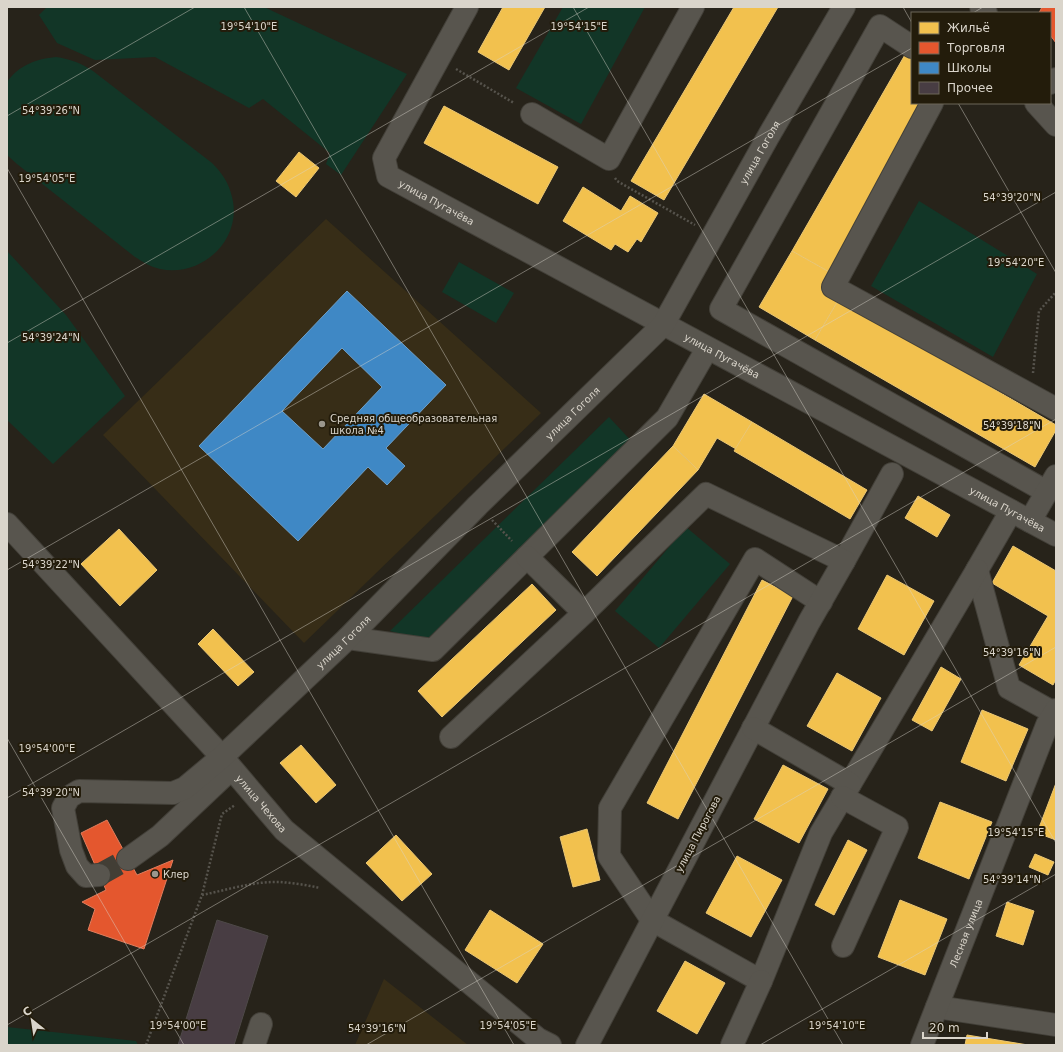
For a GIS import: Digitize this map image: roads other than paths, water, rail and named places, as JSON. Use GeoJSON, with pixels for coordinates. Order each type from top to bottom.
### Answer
{"type":"FeatureCollection","features":[{"type":"Feature","properties":{"kind":"street","name":"улица Пугачёва"},"geometry":{"type":"LineString","coordinates":[[467,7],[384,158],[388,176],[707,349],[1056,535]]}},
{"type":"Feature","properties":{"kind":"street"},"geometry":{"type":"LineString","coordinates":[[532,114],[609,158],[693,7]]}},
{"type":"Feature","properties":{"kind":"street","name":"улица Гоголя"},"geometry":{"type":"LineString","coordinates":[[226,763],[478,505],[663,325],[768,137],[844,7]]}},
{"type":"Feature","properties":{"kind":"street"},"geometry":{"type":"LineString","coordinates":[[911,46],[880,26],[721,309],[1052,484],[1030,521]]}},
{"type":"Feature","properties":{"kind":"street"},"geometry":{"type":"LineString","coordinates":[[931,104],[833,287],[1056,409]]}},
{"type":"Feature","properties":{"kind":"street"},"geometry":{"type":"LineString","coordinates":[[1037,104],[1056,125]]}},
{"type":"Feature","properties":{"kind":"street"},"geometry":{"type":"LineString","coordinates":[[348,638],[433,650],[667,418],[707,349]]}},
{"type":"Feature","properties":{"kind":"street","name":"улица Пирогова"},"geometry":{"type":"LineString","coordinates":[[587,1045],[809,622],[892,474]]}},
{"type":"Feature","properties":{"kind":"street"},"geometry":{"type":"LineString","coordinates":[[451,737],[584,613],[706,494],[844,561]]}},
{"type":"Feature","properties":{"kind":"street"},"geometry":{"type":"LineString","coordinates":[[732,1045],[761,981],[821,833],[1011,511]]}},
{"type":"Feature","properties":{"kind":"street","name":"улица Чехова"},"geometry":{"type":"LineString","coordinates":[[7,524],[226,763],[284,830],[538,1039],[550,1045]]}},
{"type":"Feature","properties":{"kind":"street"},"geometry":{"type":"LineString","coordinates":[[527,557],[584,613]]}},
{"type":"Feature","properties":{"kind":"street"},"geometry":{"type":"LineString","coordinates":[[761,981],[652,920],[609,856],[610,808],[755,560],[821,602]]}},
{"type":"Feature","properties":{"kind":"street"},"geometry":{"type":"LineString","coordinates":[[977,570],[1009,688],[1055,712]]}},
{"type":"Feature","properties":{"kind":"street","name":"Лесная улица"},"geometry":{"type":"LineString","coordinates":[[922,1045],[1047,725],[1055,712]]}},
{"type":"Feature","properties":{"kind":"street"},"geometry":{"type":"LineString","coordinates":[[753,728],[846,790],[897,827],[843,946]]}},
{"type":"Feature","properties":{"kind":"street"},"geometry":{"type":"LineString","coordinates":[[128,859],[160,836],[226,763]]}},
{"type":"Feature","properties":{"kind":"street"},"geometry":{"type":"LineString","coordinates":[[99,875],[86,876],[77,866],[71,850],[63,808],[69,798],[79,791],[173,793],[185,788],[226,763]]}},
{"type":"Feature","properties":{"kind":"street"},"geometry":{"type":"LineString","coordinates":[[937,1007],[1056,1025]]}},
{"type":"Feature","properties":{"kind":"street"},"geometry":{"type":"LineString","coordinates":[[254,1045],[261,1024]]}},
{"type":"Feature","properties":{"kind":"tunnel"},"geometry":{"type":"LineString","coordinates":[[99,875],[128,859]]}},
{"type":"Feature","properties":{"kind":"place","name":"Средняя общеобразовательная школа №4"},"geometry":{"type":"Point","coordinates":[322,424]}},
{"type":"Feature","properties":{"kind":"place","name":"Клер"},"geometry":{"type":"Point","coordinates":[155,874]}}]}
